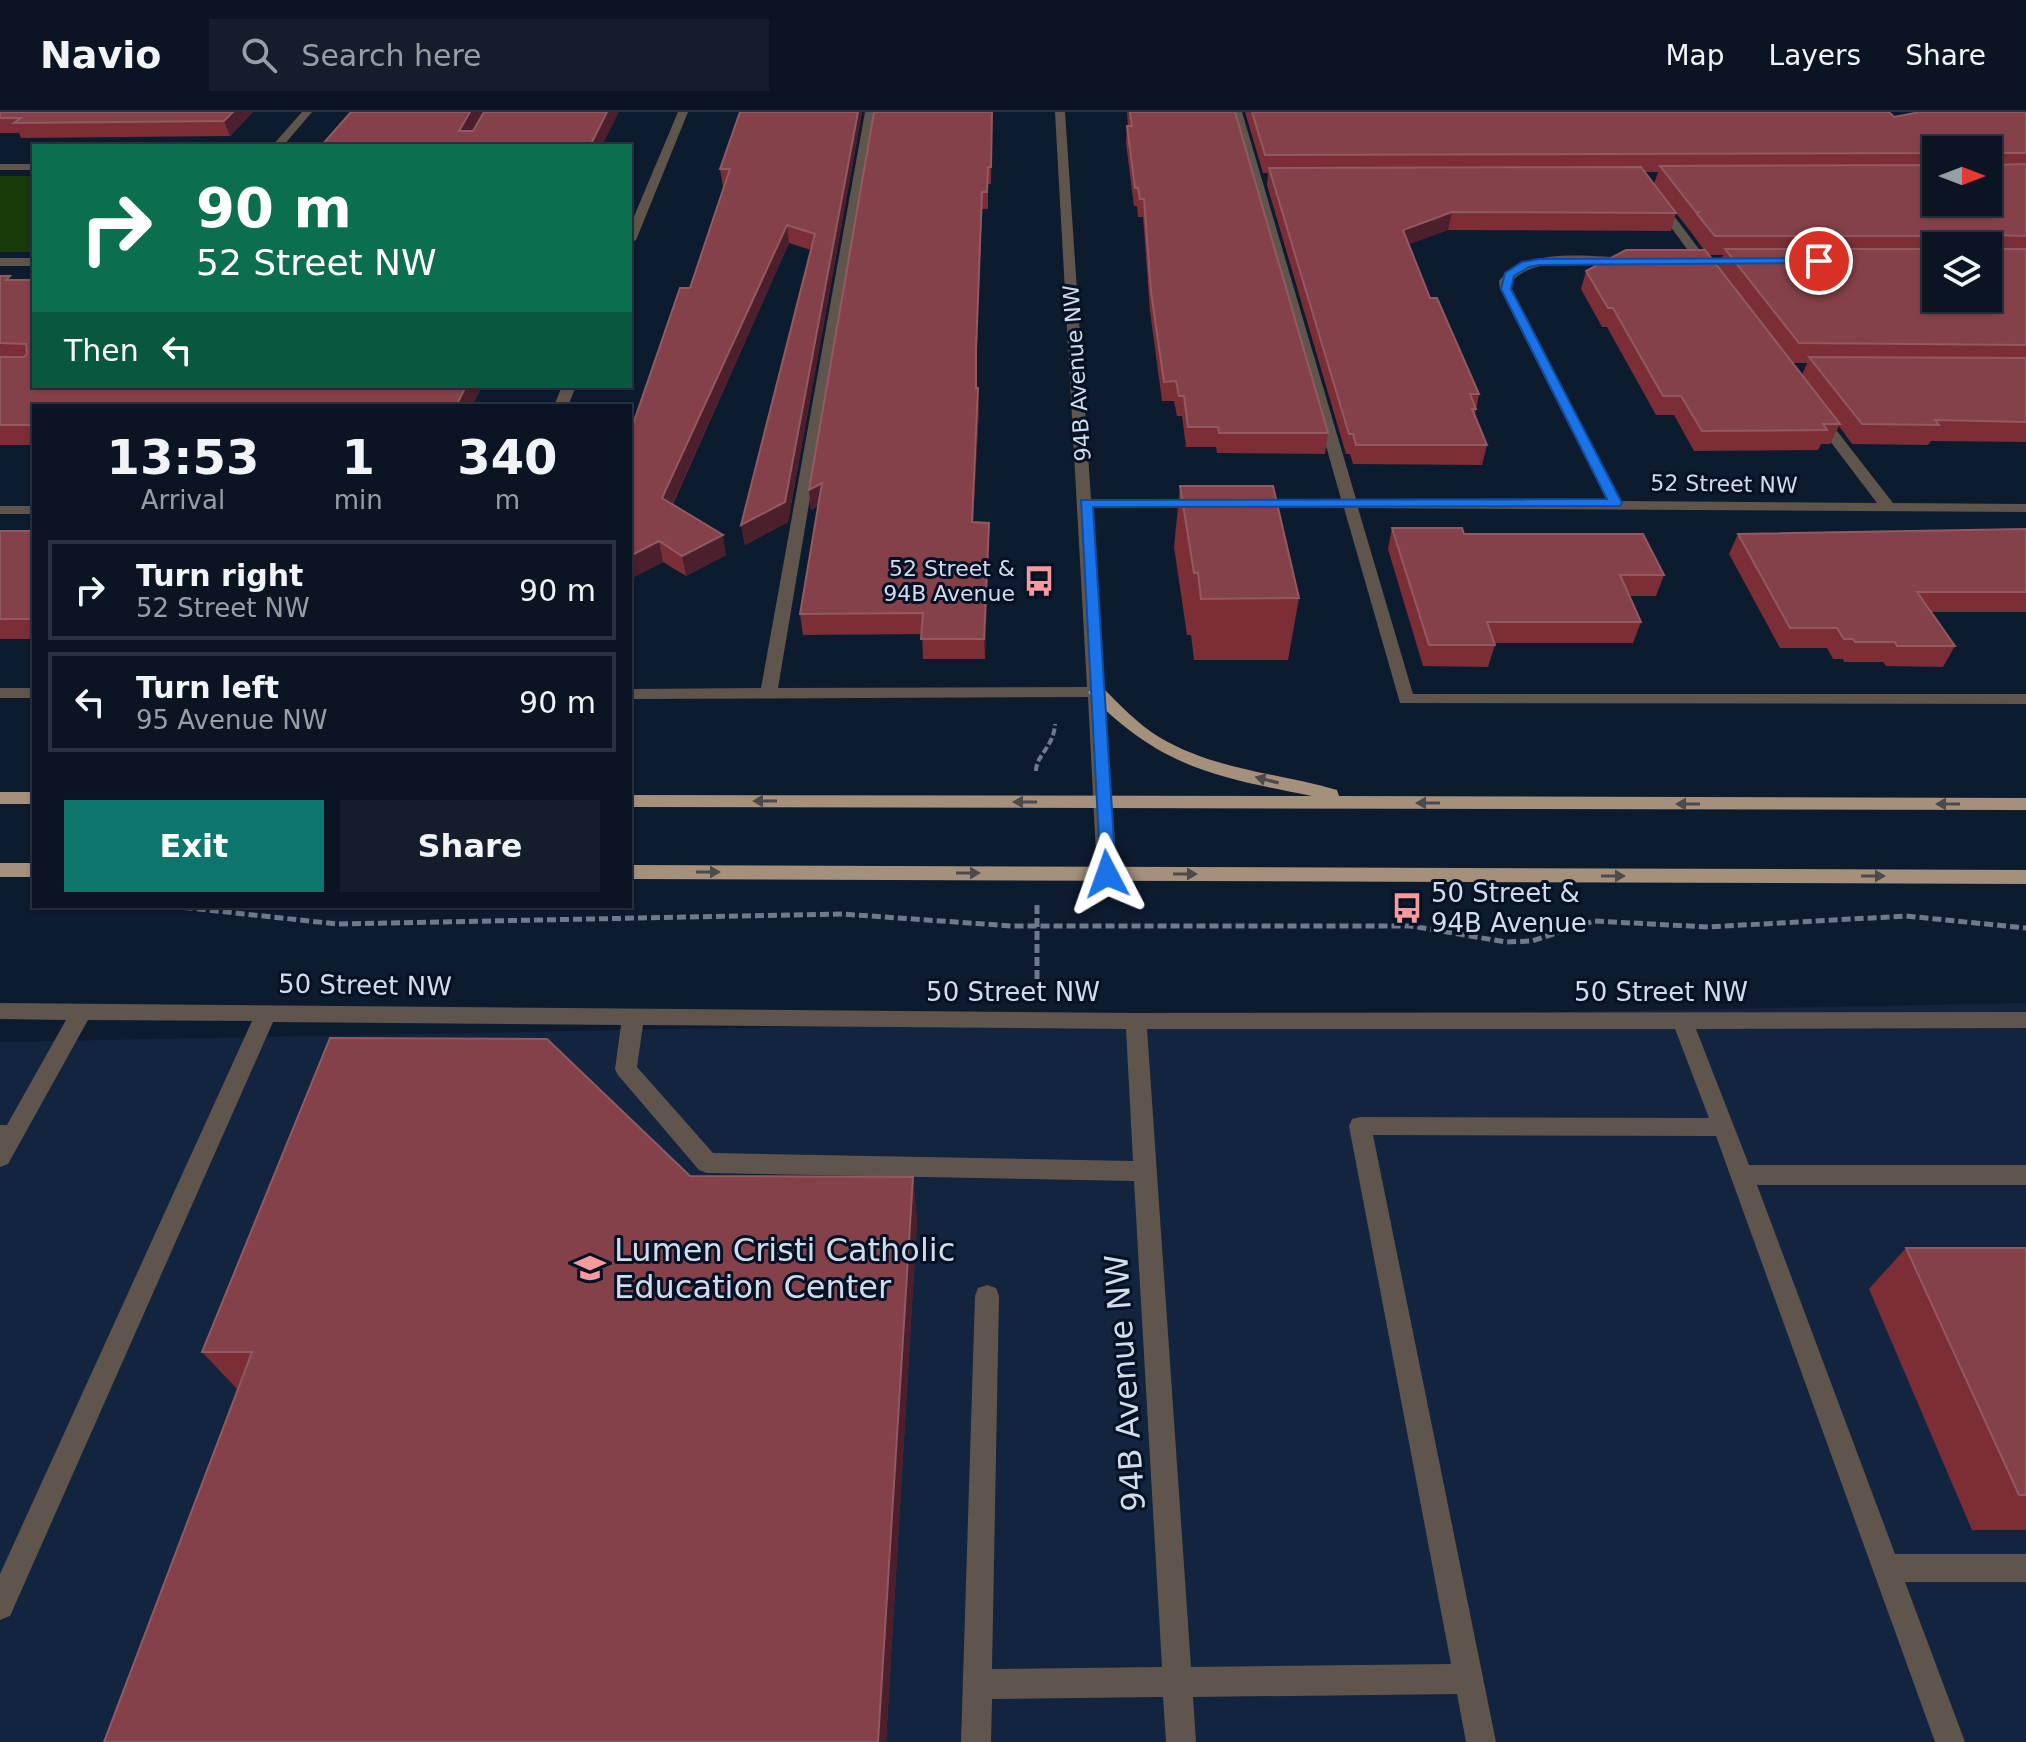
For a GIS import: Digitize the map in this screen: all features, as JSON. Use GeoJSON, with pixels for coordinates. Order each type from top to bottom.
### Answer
{"type":"FeatureCollection","features":[{"type":"Feature","properties":{"kind":"main road"},"geometry":{"type":"LineString","coordinates":[[1097,692],[1127,722],[1166,749],[1221,769],[1370,803]]}},
{"type":"Feature","properties":{"kind":"main road"},"geometry":{"type":"LineString","coordinates":[[0,798],[32,798]]}},
{"type":"Feature","properties":{"kind":"main road"},"geometry":{"type":"LineString","coordinates":[[632,801],[2026,804]]}},
{"type":"Feature","properties":{"kind":"main road"},"geometry":{"type":"LineString","coordinates":[[0,870],[32,870]]}},
{"type":"Feature","properties":{"kind":"main road"},"geometry":{"type":"LineString","coordinates":[[632,872],[2026,877]]}},
{"type":"Feature","properties":{"kind":"street"},"geometry":{"type":"LineString","coordinates":[[279,144],[307,112]]}},
{"type":"Feature","properties":{"kind":"street"},"geometry":{"type":"LineString","coordinates":[[632,235],[683,112]]}},
{"type":"Feature","properties":{"kind":"street"},"geometry":{"type":"LineString","coordinates":[[768,695],[870,112]]}},
{"type":"Feature","properties":{"kind":"street","name":"94B Avenue NW"},"geometry":{"type":"LineString","coordinates":[[1060,112],[1107,874]]}},
{"type":"Feature","properties":{"kind":"street"},"geometry":{"type":"LineString","coordinates":[[1237,112],[1266,179],[1406,699],[2026,699]]}},
{"type":"Feature","properties":{"kind":"street"},"geometry":{"type":"LineString","coordinates":[[0,167],[32,167]]}},
{"type":"Feature","properties":{"kind":"street"},"geometry":{"type":"LineString","coordinates":[[1650,191],[1719,284]]}},
{"type":"Feature","properties":{"kind":"street"},"geometry":{"type":"LineString","coordinates":[[1687,261],[1718,261]]}},
{"type":"Feature","properties":{"kind":"street"},"geometry":{"type":"LineString","coordinates":[[0,262],[32,262]]}},
{"type":"Feature","properties":{"kind":"street"},"geometry":{"type":"LineString","coordinates":[[1615,503],[1506,289],[1505,281],[1514,270],[1539,262],[1642,262]]}},
{"type":"Feature","properties":{"kind":"street"},"geometry":{"type":"LineString","coordinates":[[1810,406],[1889,508]]}},
{"type":"Feature","properties":{"kind":"street","name":"52 Street NW"},"geometry":{"type":"LineString","coordinates":[[1086,503],[1615,503],[1661,507],[2026,508]]}},
{"type":"Feature","properties":{"kind":"street"},"geometry":{"type":"LineString","coordinates":[[0,510],[32,510]]}},
{"type":"Feature","properties":{"kind":"street"},"geometry":{"type":"LineString","coordinates":[[632,694],[1097,692]]}},
{"type":"Feature","properties":{"kind":"street"},"geometry":{"type":"LineString","coordinates":[[0,693],[32,693]]}},
{"type":"Feature","properties":{"kind":"street","name":"50 Street NW"},"geometry":{"type":"LineString","coordinates":[[0,1011],[1136,1021],[2026,1020]]}},
{"type":"Feature","properties":{"kind":"street"},"geometry":{"type":"LineString","coordinates":[[0,1157],[6,1134],[82,1011]]}},
{"type":"Feature","properties":{"kind":"street"},"geometry":{"type":"LineString","coordinates":[[0,1606],[267,1012]]}},
{"type":"Feature","properties":{"kind":"street"},"geometry":{"type":"LineString","coordinates":[[633,1017],[626,1069],[707,1163],[1146,1171]]}},
{"type":"Feature","properties":{"kind":"street"},"geometry":{"type":"LineString","coordinates":[[1682,1020],[1950,1742]]}},
{"type":"Feature","properties":{"kind":"street","name":"94B Avenue NW"},"geometry":{"type":"LineString","coordinates":[[1136,1021],[1181,1742]]}},
{"type":"Feature","properties":{"kind":"street"},"geometry":{"type":"LineString","coordinates":[[1481,1742],[1360,1126],[1724,1127]]}},
{"type":"Feature","properties":{"kind":"street"},"geometry":{"type":"LineString","coordinates":[[1741,1175],[2026,1175]]}},
{"type":"Feature","properties":{"kind":"street"},"geometry":{"type":"LineString","coordinates":[[976,1742],[987,1296]]}},
{"type":"Feature","properties":{"kind":"street"},"geometry":{"type":"LineString","coordinates":[[1886,1568],[2026,1568]]}},
{"type":"Feature","properties":{"kind":"street"},"geometry":{"type":"LineString","coordinates":[[977,1684],[1470,1679]]}},
{"type":"Feature","properties":{"kind":"path"},"geometry":{"type":"LineString","coordinates":[[1036,762],[1054,740],[1054,691]]}},
{"type":"Feature","properties":{"kind":"path"},"geometry":{"type":"LineString","coordinates":[[1037,899],[1037,983]]}},
{"type":"Feature","properties":{"kind":"path"},"geometry":{"type":"LineString","coordinates":[[189,908],[337,924],[712,919],[806,913],[1037,925],[1411,926],[1506,942],[1532,941],[1594,921],[1708,927],[1906,916],[2026,928]]}},
{"type":"Feature","properties":{"kind":"shaded area"},"geometry":{"type":"Polygon","coordinates":[[[2026,1003],[2026,1742],[0,1742],[0,1042],[2026,1003]]]}},
{"type":"Feature","properties":{"kind":"green space"},"geometry":{"type":"Polygon","coordinates":[[[0,176],[32,176],[32,252],[0,252],[0,176]]]}},
{"type":"Feature","properties":{"kind":"building"},"geometry":{"type":"Polygon","coordinates":[[[0,112],[233,112],[224,121],[14,123],[21,118],[0,118],[0,112]]]}},
{"type":"Feature","properties":{"kind":"building"},"geometry":{"type":"Polygon","coordinates":[[[351,112],[470,112],[459,131],[473,131],[484,112],[607,112],[591,144],[323,144],[351,112]]]}},
{"type":"Feature","properties":{"kind":"building"},"geometry":{"type":"Polygon","coordinates":[[[740,112],[858,112],[785,502],[741,525],[815,234],[787,225],[662,498],[723,535],[682,556],[659,541],[632,555],[632,427],[680,288],[690,288],[730,169],[720,169],[740,112]]]}},
{"type":"Feature","properties":{"kind":"building"},"geometry":{"type":"Polygon","coordinates":[[[874,112],[992,112],[991,167],[988,167],[987,192],[982,192],[972,522],[989,523],[984,639],[921,639],[923,613],[800,614],[822,483],[809,490],[874,112]]]}},
{"type":"Feature","properties":{"kind":"building"},"geometry":{"type":"Polygon","coordinates":[[[1130,112],[1235,112],[1328,433],[1219,433],[1218,427],[1188,427],[1184,396],[1179,396],[1176,381],[1164,382],[1151,292],[1144,199],[1140,199],[1138,188],[1135,188],[1127,126],[1132,126],[1130,112]]]}},
{"type":"Feature","properties":{"kind":"building"},"geometry":{"type":"Polygon","coordinates":[[[1252,112],[1889,112],[1894,117],[1920,112],[2026,112],[2026,153],[2002,153],[2002,136],[1922,136],[1922,153],[1265,155],[1252,112]]]}},
{"type":"Feature","properties":{"kind":"building"},"geometry":{"type":"Polygon","coordinates":[[[2026,164],[2026,236],[2002,235],[2002,232],[1922,232],[1922,236],[1715,236],[1660,166],[1922,165],[1922,216],[2002,216],[2002,165],[2026,164]]]}},
{"type":"Feature","properties":{"kind":"building"},"geometry":{"type":"Polygon","coordinates":[[[1641,167],[1676,213],[1452,212],[1403,230],[1430,298],[1437,298],[1479,394],[1470,394],[1476,409],[1472,409],[1487,445],[1356,445],[1353,434],[1349,434],[1269,168],[1641,167]]]}},
{"type":"Feature","properties":{"kind":"building"},"geometry":{"type":"Polygon","coordinates":[[[1725,249],[1922,249],[1922,312],[2002,312],[2002,249],[2026,249],[2026,345],[1799,343],[1725,249]]]}},
{"type":"Feature","properties":{"kind":"building"},"geometry":{"type":"Polygon","coordinates":[[[1626,250],[1705,250],[1840,424],[1823,424],[1827,430],[1702,431],[1681,396],[1663,396],[1613,308],[1608,308],[1586,271],[1626,250]]]}},
{"type":"Feature","properties":{"kind":"building"},"geometry":{"type":"Polygon","coordinates":[[[0,276],[10,276],[6,280],[32,280],[32,388],[465,388],[457,404],[32,404],[32,425],[0,425],[0,357],[24,357],[27,354],[26,344],[0,343],[0,276]]]}},
{"type":"Feature","properties":{"kind":"building"},"geometry":{"type":"Polygon","coordinates":[[[1809,357],[2026,358],[2026,422],[1935,420],[1939,425],[1862,424],[1809,357]]]}},
{"type":"Feature","properties":{"kind":"building"},"geometry":{"type":"Polygon","coordinates":[[[1180,486],[1273,486],[1299,598],[1201,599],[1180,486]]]}},
{"type":"Feature","properties":{"kind":"building"},"geometry":{"type":"Polygon","coordinates":[[[1392,528],[1462,528],[1464,534],[1643,534],[1664,575],[1620,575],[1641,622],[1487,622],[1495,645],[1429,645],[1392,528]]]}},
{"type":"Feature","properties":{"kind":"building"},"geometry":{"type":"Polygon","coordinates":[[[2026,529],[2026,592],[1917,592],[1955,646],[1855,642],[1844,639],[1837,628],[1790,628],[1738,534],[2026,529]]]}},
{"type":"Feature","properties":{"kind":"building"},"geometry":{"type":"Polygon","coordinates":[[[0,531],[32,531],[32,619],[0,619],[0,531]]]}},
{"type":"Feature","properties":{"kind":"building"},"geometry":{"type":"Polygon","coordinates":[[[330,1038],[547,1039],[690,1176],[913,1177],[878,1742],[104,1742],[252,1352],[202,1352],[330,1038]]]}},
{"type":"Feature","properties":{"kind":"building"},"geometry":{"type":"Polygon","coordinates":[[[1906,1248],[2026,1248],[2026,1495],[2019,1495],[1906,1248]]]}},
{"type":"Feature","properties":{"kind":"place","name":"52 Street & 94B Avenue"},"geometry":{"type":"Point","coordinates":[1039,581]}},
{"type":"Feature","properties":{"kind":"place","name":"50 Street & 94B Avenue"},"geometry":{"type":"Point","coordinates":[1407,908]}},
{"type":"Feature","properties":{"kind":"place","name":"Lumen Cristi Catholic Education Center"},"geometry":{"type":"Point","coordinates":[590,1268]}},
{"type":"Feature","properties":{"kind":"route"},"geometry":{"type":"LineString","coordinates":[[1107,874],[1086,503],[1615,503],[1506,289],[1505,281],[1509,275],[1514,270],[1539,262],[1819,261]]}}]}
